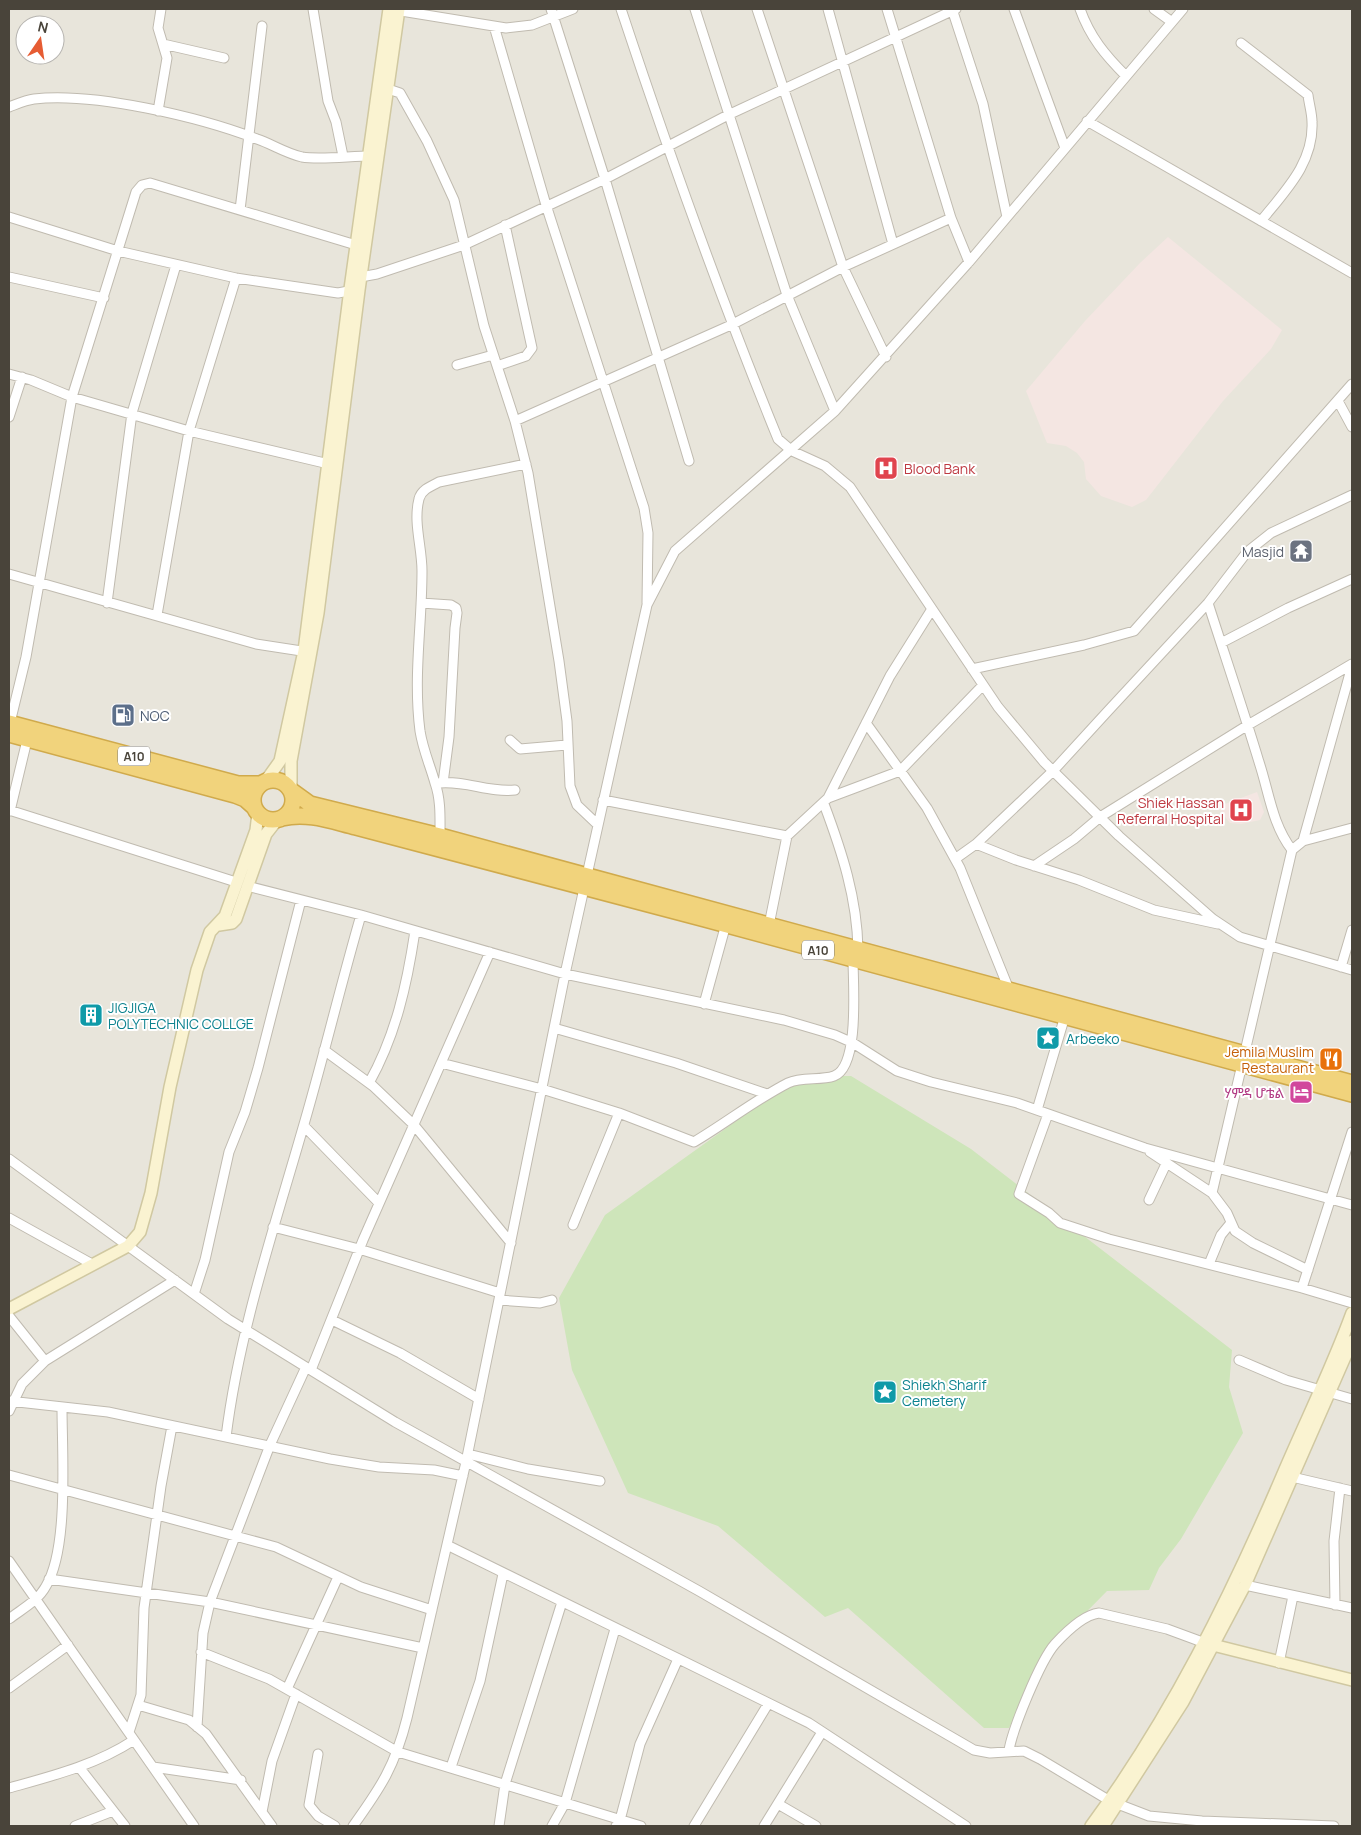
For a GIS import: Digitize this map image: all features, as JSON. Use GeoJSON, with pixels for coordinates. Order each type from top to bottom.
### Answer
{"type":"FeatureCollection","features":[{"type":"Feature","properties":{"kind":"highway","name":"A10"},"geometry":{"type":"LineString","coordinates":[[9,727],[236,795],[245,799],[268,820],[308,815],[586,883],[769,925],[856,954]]}},
{"type":"Feature","properties":{"kind":"highway","name":"A10"},"geometry":{"type":"LineString","coordinates":[[29,734],[238,784],[280,780],[310,804],[440,836],[586,883],[726,924],[856,954],[1244,1058],[1352,1094]]}},
{"type":"Feature","properties":{"kind":"highway"},"geometry":{"type":"LineString","coordinates":[[256,810],[254,794],[263,783]]}},
{"type":"Feature","properties":{"kind":"highway"},"geometry":{"type":"LineString","coordinates":[[280,819],[292,809],[294,802],[291,790]]}},
{"type":"Feature","properties":{"kind":"highway","name":"A10"},"geometry":{"type":"LineString","coordinates":[[1011,996],[1064,1016],[1352,1083]]}},
{"type":"Feature","properties":{"kind":"main road"},"geometry":{"type":"LineString","coordinates":[[291,790],[291,761],[308,652],[355,284],[388,89],[394,9]]}},
{"type":"Feature","properties":{"kind":"main road"},"geometry":{"type":"LineString","coordinates":[[355,284],[356,245],[394,9]]}},
{"type":"Feature","properties":{"kind":"main road"},"geometry":{"type":"LineString","coordinates":[[263,783],[280,761],[308,652]]}},
{"type":"Feature","properties":{"kind":"main road"},"geometry":{"type":"LineString","coordinates":[[9,1309],[128,1246],[140,1232],[151,1193],[172,1078],[197,970],[210,932],[220,925],[232,923],[256,830],[256,810]]}},
{"type":"Feature","properties":{"kind":"main road"},"geometry":{"type":"LineString","coordinates":[[242,884],[266,834],[280,819]]}},
{"type":"Feature","properties":{"kind":"main road"},"geometry":{"type":"LineString","coordinates":[[1209,1644],[1245,1585],[1292,1477],[1325,1393],[1352,1314]]}},
{"type":"Feature","properties":{"kind":"main road"},"geometry":{"type":"LineString","coordinates":[[1103,1826],[1114,1803],[1178,1710],[1248,1555],[1325,1393],[1352,1341]]}},
{"type":"Feature","properties":{"kind":"main road"},"geometry":{"type":"LineString","coordinates":[[1209,1644],[1352,1680]]}},
{"type":"Feature","properties":{"kind":"main road"},"geometry":{"type":"LineString","coordinates":[[1091,1826],[1114,1803]]}},
{"type":"Feature","properties":{"kind":"street"},"geometry":{"type":"LineString","coordinates":[[158,112],[167,58],[158,28],[161,9]]}},
{"type":"Feature","properties":{"kind":"street"},"geometry":{"type":"LineString","coordinates":[[313,9],[328,101],[343,156]]}},
{"type":"Feature","properties":{"kind":"street"},"geometry":{"type":"LineString","coordinates":[[394,9],[506,28],[532,25],[552,12],[573,9]]}},
{"type":"Feature","properties":{"kind":"street"},"geometry":{"type":"LineString","coordinates":[[621,9],[667,148],[731,325],[778,439],[792,451],[825,466],[850,487],[998,707],[1052,771],[1100,817],[1166,878],[1222,925],[1240,937],[1352,970]]}},
{"type":"Feature","properties":{"kind":"street"},"geometry":{"type":"LineString","coordinates":[[695,9],[787,295],[835,411]]}},
{"type":"Feature","properties":{"kind":"street"},"geometry":{"type":"LineString","coordinates":[[757,9],[843,267],[886,357]]}},
{"type":"Feature","properties":{"kind":"street"},"geometry":{"type":"LineString","coordinates":[[828,9],[841,62],[893,244]]}},
{"type":"Feature","properties":{"kind":"street"},"geometry":{"type":"LineString","coordinates":[[886,9],[951,218],[969,262]]}},
{"type":"Feature","properties":{"kind":"street"},"geometry":{"type":"LineString","coordinates":[[9,218],[118,251],[236,278],[338,293],[355,284],[464,245],[505,224],[605,179],[728,115],[954,9],[983,104],[1007,217]]}},
{"type":"Feature","properties":{"kind":"street"},"geometry":{"type":"LineString","coordinates":[[1014,9],[1065,148]]}},
{"type":"Feature","properties":{"kind":"street"},"geometry":{"type":"LineString","coordinates":[[1080,9],[1089,32],[1102,53],[1126,76]]}},
{"type":"Feature","properties":{"kind":"street"},"geometry":{"type":"LineString","coordinates":[[1154,9],[1172,22]]}},
{"type":"Feature","properties":{"kind":"street"},"geometry":{"type":"LineString","coordinates":[[647,605],[675,551],[792,451],[835,411],[886,357],[1183,9]]}},
{"type":"Feature","properties":{"kind":"street"},"geometry":{"type":"LineString","coordinates":[[552,12],[605,179],[689,460]]}},
{"type":"Feature","properties":{"kind":"street"},"geometry":{"type":"LineString","coordinates":[[240,210],[262,26]]}},
{"type":"Feature","properties":{"kind":"street"},"geometry":{"type":"LineString","coordinates":[[353,1826],[383,1784],[398,1752],[467,1458],[565,974],[647,605],[648,533],[644,508],[546,205],[494,26]]}},
{"type":"Feature","properties":{"kind":"street"},"geometry":{"type":"LineString","coordinates":[[1241,43],[1308,95],[1312,122],[1309,150],[1302,170],[1261,221]]}},
{"type":"Feature","properties":{"kind":"street"},"geometry":{"type":"LineString","coordinates":[[163,44],[224,58]]}},
{"type":"Feature","properties":{"kind":"street"},"geometry":{"type":"LineString","coordinates":[[388,89],[400,93],[427,141],[454,200],[493,355],[515,421],[526,464],[559,661],[570,786],[577,805],[598,824]]}},
{"type":"Feature","properties":{"kind":"street"},"geometry":{"type":"LineString","coordinates":[[9,107],[33,99],[86,99],[158,112],[248,136],[276,149],[304,157],[370,156]]}},
{"type":"Feature","properties":{"kind":"street"},"geometry":{"type":"LineString","coordinates":[[1087,121],[1352,273]]}},
{"type":"Feature","properties":{"kind":"street"},"geometry":{"type":"LineString","coordinates":[[9,727],[26,657],[72,397],[136,192],[142,185],[150,183],[356,245]]}},
{"type":"Feature","properties":{"kind":"street"},"geometry":{"type":"LineString","coordinates":[[515,421],[731,325],[843,267],[951,218]]}},
{"type":"Feature","properties":{"kind":"street"},"geometry":{"type":"LineString","coordinates":[[497,366],[526,356],[532,348],[505,224]]}},
{"type":"Feature","properties":{"kind":"street"},"geometry":{"type":"LineString","coordinates":[[107,603],[132,413],[176,264]]}},
{"type":"Feature","properties":{"kind":"street"},"geometry":{"type":"LineString","coordinates":[[9,277],[104,298]]}},
{"type":"Feature","properties":{"kind":"street"},"geometry":{"type":"LineString","coordinates":[[156,615],[189,431],[236,278]]}},
{"type":"Feature","properties":{"kind":"street"},"geometry":{"type":"LineString","coordinates":[[457,365],[493,355]]}},
{"type":"Feature","properties":{"kind":"street"},"geometry":{"type":"LineString","coordinates":[[9,374],[72,397],[189,431],[332,465]]}},
{"type":"Feature","properties":{"kind":"street"},"geometry":{"type":"LineString","coordinates":[[9,417],[22,378]]}},
{"type":"Feature","properties":{"kind":"street"},"geometry":{"type":"LineString","coordinates":[[972,669],[1084,645],[1134,631],[1352,384]]}},
{"type":"Feature","properties":{"kind":"street"},"geometry":{"type":"LineString","coordinates":[[1338,401],[1352,427]]}},
{"type":"Feature","properties":{"kind":"street"},"geometry":{"type":"LineString","coordinates":[[439,783],[426,757],[420,732],[417,650],[422,603],[422,569],[417,511],[420,496],[439,482],[526,464]]}},
{"type":"Feature","properties":{"kind":"street"},"geometry":{"type":"LineString","coordinates":[[954,859],[976,844],[1052,771],[1208,602],[1247,552],[1271,533],[1352,495]]}},
{"type":"Feature","properties":{"kind":"street"},"geometry":{"type":"LineString","coordinates":[[9,574],[256,644],[308,652]]}},
{"type":"Feature","properties":{"kind":"street"},"geometry":{"type":"LineString","coordinates":[[1221,643],[1288,608],[1352,579]]}},
{"type":"Feature","properties":{"kind":"street"},"geometry":{"type":"LineString","coordinates":[[1208,602],[1248,725],[1275,819],[1282,837],[1292,850]]}},
{"type":"Feature","properties":{"kind":"street"},"geometry":{"type":"LineString","coordinates":[[422,603],[451,605],[456,608],[458,613],[455,628],[449,738],[439,783],[440,836]]}},
{"type":"Feature","properties":{"kind":"street"},"geometry":{"type":"LineString","coordinates":[[441,1063],[542,1089],[619,1113],[694,1142],[766,1094],[792,1081],[835,1076],[842,1069],[853,1043],[857,923],[852,890],[826,801],[890,676],[932,609]]}},
{"type":"Feature","properties":{"kind":"street"},"geometry":{"type":"LineString","coordinates":[[1034,866],[1074,839],[1100,817],[1248,725],[1352,665]]}},
{"type":"Feature","properties":{"kind":"street"},"geometry":{"type":"LineString","coordinates":[[1303,841],[1352,665]]}},
{"type":"Feature","properties":{"kind":"street"},"geometry":{"type":"LineString","coordinates":[[769,925],[787,836],[826,801],[900,771],[983,685]]}},
{"type":"Feature","properties":{"kind":"street"},"geometry":{"type":"LineString","coordinates":[[866,723],[927,808],[954,859],[1011,996]]}},
{"type":"Feature","properties":{"kind":"street"},"geometry":{"type":"LineString","coordinates":[[29,734],[9,810],[242,884],[361,915],[565,974],[784,1020],[835,1035],[853,1043],[897,1071],[931,1082],[1016,1103],[1144,1148],[1352,1204]]}},
{"type":"Feature","properties":{"kind":"street"},"geometry":{"type":"LineString","coordinates":[[510,740],[520,748],[567,745]]}},
{"type":"Feature","properties":{"kind":"street"},"geometry":{"type":"LineString","coordinates":[[439,783],[455,783],[500,792],[515,790]]}},
{"type":"Feature","properties":{"kind":"street"},"geometry":{"type":"LineString","coordinates":[[603,800],[787,836]]}},
{"type":"Feature","properties":{"kind":"street"},"geometry":{"type":"LineString","coordinates":[[1212,1194],[1292,850],[1303,841],[1352,828]]}},
{"type":"Feature","properties":{"kind":"street"},"geometry":{"type":"LineString","coordinates":[[976,844],[1034,866],[1079,880],[1154,910],[1222,925]]}},
{"type":"Feature","properties":{"kind":"street"},"geometry":{"type":"LineString","coordinates":[[194,1294],[204,1260],[229,1152],[255,1077],[302,900]]}},
{"type":"Feature","properties":{"kind":"street"},"geometry":{"type":"LineString","coordinates":[[226,1437],[232,1389],[246,1330],[361,915]]}},
{"type":"Feature","properties":{"kind":"street"},"geometry":{"type":"LineString","coordinates":[[704,1004],[726,924]]}},
{"type":"Feature","properties":{"kind":"street"},"geometry":{"type":"LineString","coordinates":[[1341,967],[1352,930]]}},
{"type":"Feature","properties":{"kind":"street"},"geometry":{"type":"LineString","coordinates":[[369,1083],[383,1058],[393,1032],[408,975],[415,931]]}},
{"type":"Feature","properties":{"kind":"street"},"geometry":{"type":"LineString","coordinates":[[198,1727],[201,1652],[205,1617],[234,1536],[270,1445],[332,1320],[359,1249],[490,952]]}},
{"type":"Feature","properties":{"kind":"street"},"geometry":{"type":"LineString","coordinates":[[1037,1110],[1064,1016]]}},
{"type":"Feature","properties":{"kind":"street"},"geometry":{"type":"LineString","coordinates":[[554,1028],[676,1062],[766,1094]]}},
{"type":"Feature","properties":{"kind":"street"},"geometry":{"type":"LineString","coordinates":[[324,1050],[369,1083],[414,1125],[510,1243]]}},
{"type":"Feature","properties":{"kind":"street"},"geometry":{"type":"LineString","coordinates":[[573,1225],[599,1166],[619,1113]]}},
{"type":"Feature","properties":{"kind":"street"},"geometry":{"type":"LineString","coordinates":[[1048,1114],[1020,1196],[1049,1213],[1060,1223],[1109,1238],[1302,1288],[1352,1303]]}},
{"type":"Feature","properties":{"kind":"street"},"geometry":{"type":"LineString","coordinates":[[304,1126],[379,1203]]}},
{"type":"Feature","properties":{"kind":"street"},"geometry":{"type":"LineString","coordinates":[[1302,1288],[1352,1132]]}},
{"type":"Feature","properties":{"kind":"street"},"geometry":{"type":"LineString","coordinates":[[1144,1148],[1212,1194],[1227,1213],[1230,1224],[1235,1231],[1253,1243],[1308,1270]]}},
{"type":"Feature","properties":{"kind":"street"},"geometry":{"type":"LineString","coordinates":[[9,1159],[246,1330],[395,1422],[467,1458],[974,1750],[990,1753],[1009,1750],[1024,1751],[1040,1758],[1114,1803],[1149,1816],[1202,1821],[1334,1826]]}},
{"type":"Feature","properties":{"kind":"street"},"geometry":{"type":"LineString","coordinates":[[1149,1200],[1166,1164]]}},
{"type":"Feature","properties":{"kind":"street"},"geometry":{"type":"LineString","coordinates":[[9,1218],[92,1264]]}},
{"type":"Feature","properties":{"kind":"street"},"geometry":{"type":"LineString","coordinates":[[1209,1264],[1221,1236],[1230,1224]]}},
{"type":"Feature","properties":{"kind":"street"},"geometry":{"type":"LineString","coordinates":[[273,1227],[359,1249],[500,1297],[540,1304],[552,1300]]}},
{"type":"Feature","properties":{"kind":"street"},"geometry":{"type":"LineString","coordinates":[[9,1411],[11,1401],[22,1384],[45,1361],[175,1280]]}},
{"type":"Feature","properties":{"kind":"street"},"geometry":{"type":"LineString","coordinates":[[9,1316],[45,1361]]}},
{"type":"Feature","properties":{"kind":"street"},"geometry":{"type":"LineString","coordinates":[[332,1320],[400,1353],[479,1399]]}},
{"type":"Feature","properties":{"kind":"street"},"geometry":{"type":"LineString","coordinates":[[1239,1360],[1286,1380],[1325,1393],[1352,1399]]}},
{"type":"Feature","properties":{"kind":"street"},"geometry":{"type":"LineString","coordinates":[[11,1401],[108,1412],[330,1459],[379,1467],[434,1470],[463,1476]]}},
{"type":"Feature","properties":{"kind":"street"},"geometry":{"type":"LineString","coordinates":[[9,1619],[36,1600],[49,1579],[61,1531],[62,1407]]}},
{"type":"Feature","properties":{"kind":"street"},"geometry":{"type":"LineString","coordinates":[[9,1788],[103,1758],[131,1736],[141,1695],[146,1594],[172,1426]]}},
{"type":"Feature","properties":{"kind":"street"},"geometry":{"type":"LineString","coordinates":[[467,1458],[600,1481]]}},
{"type":"Feature","properties":{"kind":"street"},"geometry":{"type":"LineString","coordinates":[[9,1476],[288,1552],[361,1587],[432,1610]]}},
{"type":"Feature","properties":{"kind":"street"},"geometry":{"type":"LineString","coordinates":[[1292,1477],[1352,1491]]}},
{"type":"Feature","properties":{"kind":"street"},"geometry":{"type":"LineString","coordinates":[[1335,1605],[1334,1540],[1340,1488]]}},
{"type":"Feature","properties":{"kind":"street"},"geometry":{"type":"LineString","coordinates":[[447,1545],[822,1732],[966,1826]]}},
{"type":"Feature","properties":{"kind":"street"},"geometry":{"type":"LineString","coordinates":[[9,1561],[194,1826]]}},
{"type":"Feature","properties":{"kind":"street"},"geometry":{"type":"LineString","coordinates":[[452,1767],[480,1681],[503,1574]]}},
{"type":"Feature","properties":{"kind":"street"},"geometry":{"type":"LineString","coordinates":[[287,1689],[338,1576]]}},
{"type":"Feature","properties":{"kind":"street"},"geometry":{"type":"LineString","coordinates":[[49,1579],[210,1602],[423,1648]]}},
{"type":"Feature","properties":{"kind":"street"},"geometry":{"type":"LineString","coordinates":[[1245,1585],[1352,1608]]}},
{"type":"Feature","properties":{"kind":"street"},"geometry":{"type":"LineString","coordinates":[[1279,1663],[1293,1596]]}},
{"type":"Feature","properties":{"kind":"street"},"geometry":{"type":"LineString","coordinates":[[499,1826],[505,1784],[562,1602]]}},
{"type":"Feature","properties":{"kind":"street"},"geometry":{"type":"LineString","coordinates":[[1009,1750],[1012,1734],[1047,1657],[1055,1644],[1089,1615],[1099,1614],[1167,1629],[1209,1644]]}},
{"type":"Feature","properties":{"kind":"street"},"geometry":{"type":"LineString","coordinates":[[552,1826],[565,1803],[615,1628]]}},
{"type":"Feature","properties":{"kind":"street"},"geometry":{"type":"LineString","coordinates":[[9,1688],[68,1646]]}},
{"type":"Feature","properties":{"kind":"street"},"geometry":{"type":"LineString","coordinates":[[201,1652],[268,1679],[398,1752],[565,1803],[618,1823],[641,1826]]}},
{"type":"Feature","properties":{"kind":"street"},"geometry":{"type":"LineString","coordinates":[[618,1823],[640,1744],[678,1660]]}},
{"type":"Feature","properties":{"kind":"street"},"geometry":{"type":"LineString","coordinates":[[262,1812],[272,1761],[288,1709],[296,1694]]}},
{"type":"Feature","properties":{"kind":"street"},"geometry":{"type":"LineString","coordinates":[[694,1826],[768,1704]]}},
{"type":"Feature","properties":{"kind":"street"},"geometry":{"type":"LineString","coordinates":[[138,1705],[189,1720],[206,1734],[241,1780],[272,1826]]}},
{"type":"Feature","properties":{"kind":"street"},"geometry":{"type":"LineString","coordinates":[[764,1826],[822,1732]]}},
{"type":"Feature","properties":{"kind":"street"},"geometry":{"type":"LineString","coordinates":[[318,1754],[309,1805],[318,1816],[334,1826]]}},
{"type":"Feature","properties":{"kind":"street"},"geometry":{"type":"LineString","coordinates":[[79,1766],[125,1826]]}},
{"type":"Feature","properties":{"kind":"street"},"geometry":{"type":"LineString","coordinates":[[153,1767],[241,1780]]}},
{"type":"Feature","properties":{"kind":"street"},"geometry":{"type":"LineString","coordinates":[[778,1804],[816,1826]]}},
{"type":"Feature","properties":{"kind":"street"},"geometry":{"type":"LineString","coordinates":[[75,1826],[113,1811]]}},
{"type":"Feature","properties":{"kind":"shaded area"},"geometry":{"type":"Polygon","coordinates":[[[9,9],[1352,9],[1352,1826],[9,1826],[9,9]]]}},
{"type":"Feature","properties":{"kind":"shaded area"},"geometry":{"type":"Polygon","coordinates":[[[1168,237],[1282,330],[1271,349],[1223,401],[1146,500],[1132,507],[1101,496],[1086,479],[1084,462],[1077,453],[1066,446],[1047,443],[1026,391],[1085,321],[1140,263],[1168,237]]]}},
{"type":"Feature","properties":{"kind":"shaded area","name":"Shiek Hassan Referral Hospital"},"geometry":{"type":"Polygon","coordinates":[[[1257,792],[1264,812],[1260,820],[1241,824],[1230,823],[1217,807],[1257,792]]]}},
{"type":"Feature","properties":{"kind":"green space"},"geometry":{"type":"Polygon","coordinates":[[[799,1076],[851,1076],[971,1149],[1232,1350],[1229,1387],[1243,1433],[1181,1539],[1159,1568],[1149,1590],[1107,1591],[1047,1652],[1009,1728],[984,1728],[848,1608],[825,1617],[718,1526],[628,1493],[572,1370],[559,1298],[605,1215],[799,1076]]]}},
{"type":"Feature","properties":{"kind":"place","name":"Blood Bank"},"geometry":{"type":"Point","coordinates":[886,468]}},
{"type":"Feature","properties":{"kind":"place","name":"Masjid"},"geometry":{"type":"Point","coordinates":[1301,551]}},
{"type":"Feature","properties":{"kind":"place","name":"NOC"},"geometry":{"type":"Point","coordinates":[123,715]}},
{"type":"Feature","properties":{"kind":"place","name":"Shiek Hassan Referral Hospital"},"geometry":{"type":"Point","coordinates":[1241,810]}},
{"type":"Feature","properties":{"kind":"place","name":"JIGJIGA POLYTECHNIC COLLGE"},"geometry":{"type":"Point","coordinates":[91,1015]}},
{"type":"Feature","properties":{"kind":"place","name":"Arbeeko"},"geometry":{"type":"Point","coordinates":[1048,1038]}},
{"type":"Feature","properties":{"kind":"place","name":"Jemila Muslim Restaurant"},"geometry":{"type":"Point","coordinates":[1331,1059]}},
{"type":"Feature","properties":{"kind":"place","name":"ሃምዳ ሆቴል"},"geometry":{"type":"Point","coordinates":[1301,1092]}},
{"type":"Feature","properties":{"kind":"place","name":"Shiekh Sharif Cemetery"},"geometry":{"type":"Point","coordinates":[885,1392]}}]}
